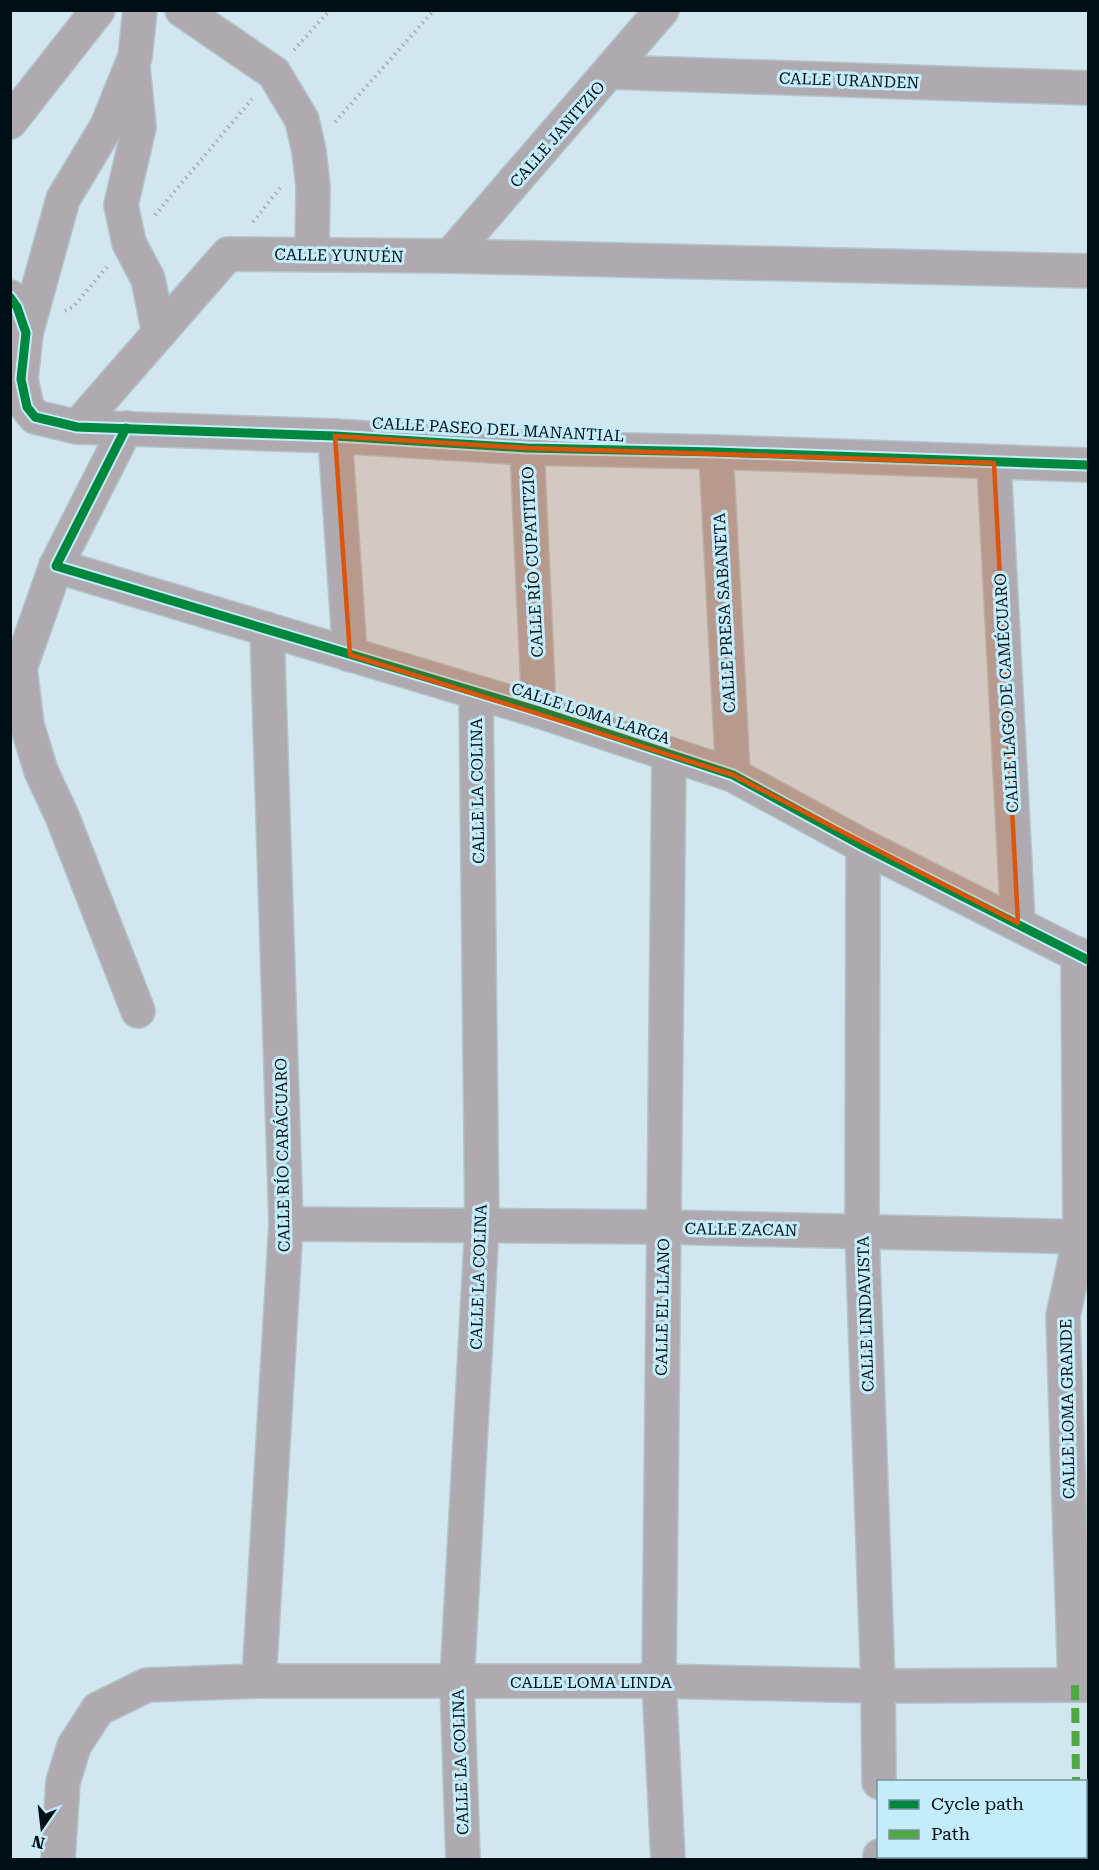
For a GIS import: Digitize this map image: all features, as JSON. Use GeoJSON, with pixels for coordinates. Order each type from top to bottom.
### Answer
{"type":"FeatureCollection","features":[{"type":"Feature","properties":{"kind":"street"},"geometry":{"type":"LineString","coordinates":[[10,122],[98,10]]}},
{"type":"Feature","properties":{"kind":"street"},"geometry":{"type":"LineString","coordinates":[[77,427],[159,333],[148,279],[129,243],[121,204],[139,127],[133,63],[140,10]]}},
{"type":"Feature","properties":{"kind":"street"},"geometry":{"type":"LineString","coordinates":[[182,10],[274,73],[302,120],[309,151],[313,187],[312,254]]}},
{"type":"Feature","properties":{"kind":"street","name":"CALLE JANITZIO"},"geometry":{"type":"LineString","coordinates":[[450,256],[662,10]]}},
{"type":"Feature","properties":{"kind":"street"},"geometry":{"type":"LineString","coordinates":[[26,333],[63,199],[107,126],[133,63]]}},
{"type":"Feature","properties":{"kind":"street","name":"CALLE URANDEN"},"geometry":{"type":"LineString","coordinates":[[610,72],[1089,88]]}},
{"type":"Feature","properties":{"kind":"street","name":"CALLE YUNUÉN"},"geometry":{"type":"LineString","coordinates":[[159,333],[228,254],[450,256],[1089,271]]}},
{"type":"Feature","properties":{"kind":"street","name":"CALLE PASEO DEL MANANTIAL"},"geometry":{"type":"LineString","coordinates":[[10,297],[17,307],[26,333],[21,379],[27,407],[35,417],[77,427],[335,436],[527,448],[1089,465]]}},
{"type":"Feature","properties":{"kind":"street"},"geometry":{"type":"LineString","coordinates":[[126,428],[56,566],[20,668],[27,725],[41,771],[62,816],[138,1011]]}},
{"type":"Feature","properties":{"kind":"street"},"geometry":{"type":"LineString","coordinates":[[335,436],[350,655]]}},
{"type":"Feature","properties":{"kind":"street","name":"CALLE RÍO CUPATITZIO"},"geometry":{"type":"LineString","coordinates":[[527,448],[539,711]]}},
{"type":"Feature","properties":{"kind":"street","name":"CALLE PRESA SABANETA"},"geometry":{"type":"LineString","coordinates":[[716,452],[733,775]]}},
{"type":"Feature","properties":{"kind":"street","name":"CALLE LAGO DE CAMÉCUARO"},"geometry":{"type":"LineString","coordinates":[[994,463],[1018,923]]}},
{"type":"Feature","properties":{"kind":"street","name":"CALLE LOMA LARGA"},"geometry":{"type":"LineString","coordinates":[[56,566],[539,711],[733,775],[863,846],[1083,957]]}},
{"type":"Feature","properties":{"kind":"street","name":"CALLE RÍO CARÁCUARO"},"geometry":{"type":"LineString","coordinates":[[260,1681],[286,1224],[267,628]]}},
{"type":"Feature","properties":{"kind":"street","name":"CALLE LA COLINA"},"geometry":{"type":"LineString","coordinates":[[464,1860],[456,1681],[482,1225],[477,693]]}},
{"type":"Feature","properties":{"kind":"street","name":"CALLE EL LLANO"},"geometry":{"type":"LineString","coordinates":[[668,1860],[658,1681],[669,754]]}},
{"type":"Feature","properties":{"kind":"street","name":"CALLE LINDAVISTA"},"geometry":{"type":"LineString","coordinates":[[863,846],[862,1231],[878,1686],[879,1780]]}},
{"type":"Feature","properties":{"kind":"street","name":"CALLE LOMA GRANDE"},"geometry":{"type":"LineString","coordinates":[[1082,1685],[1063,1316],[1084,1237],[1083,957]]}},
{"type":"Feature","properties":{"kind":"street","name":"CALLE ZACAN"},"geometry":{"type":"LineString","coordinates":[[286,1224],[663,1227],[1084,1237]]}},
{"type":"Feature","properties":{"kind":"street","name":"CALLE LOMA LINDA"},"geometry":{"type":"LineString","coordinates":[[58,1860],[63,1782],[74,1746],[98,1709],[147,1685],[260,1681],[658,1681],[878,1686],[1082,1685]]}},
{"type":"Feature","properties":{"kind":"path"},"geometry":{"type":"LineString","coordinates":[[26,333],[73,307],[330,10]]}},
{"type":"Feature","properties":{"kind":"highlighted area"},"geometry":{"type":"Polygon","coordinates":[[[335,436],[527,448],[994,463],[1018,923],[733,775],[350,655],[335,436]]]}},
{"type":"Feature","properties":{"kind":"marked path"},"geometry":{"type":"LineString","coordinates":[[1075,1685],[1076,1780]]}},
{"type":"Feature","properties":{"kind":"cycle path"},"geometry":{"type":"LineString","coordinates":[[10,297],[17,307],[26,333],[21,379],[27,407],[35,417],[77,427],[335,436],[527,448],[1088,465]]}},
{"type":"Feature","properties":{"kind":"cycle path"},"geometry":{"type":"LineString","coordinates":[[126,428],[56,566],[539,711],[733,775],[863,846],[1088,960]]}}]}
